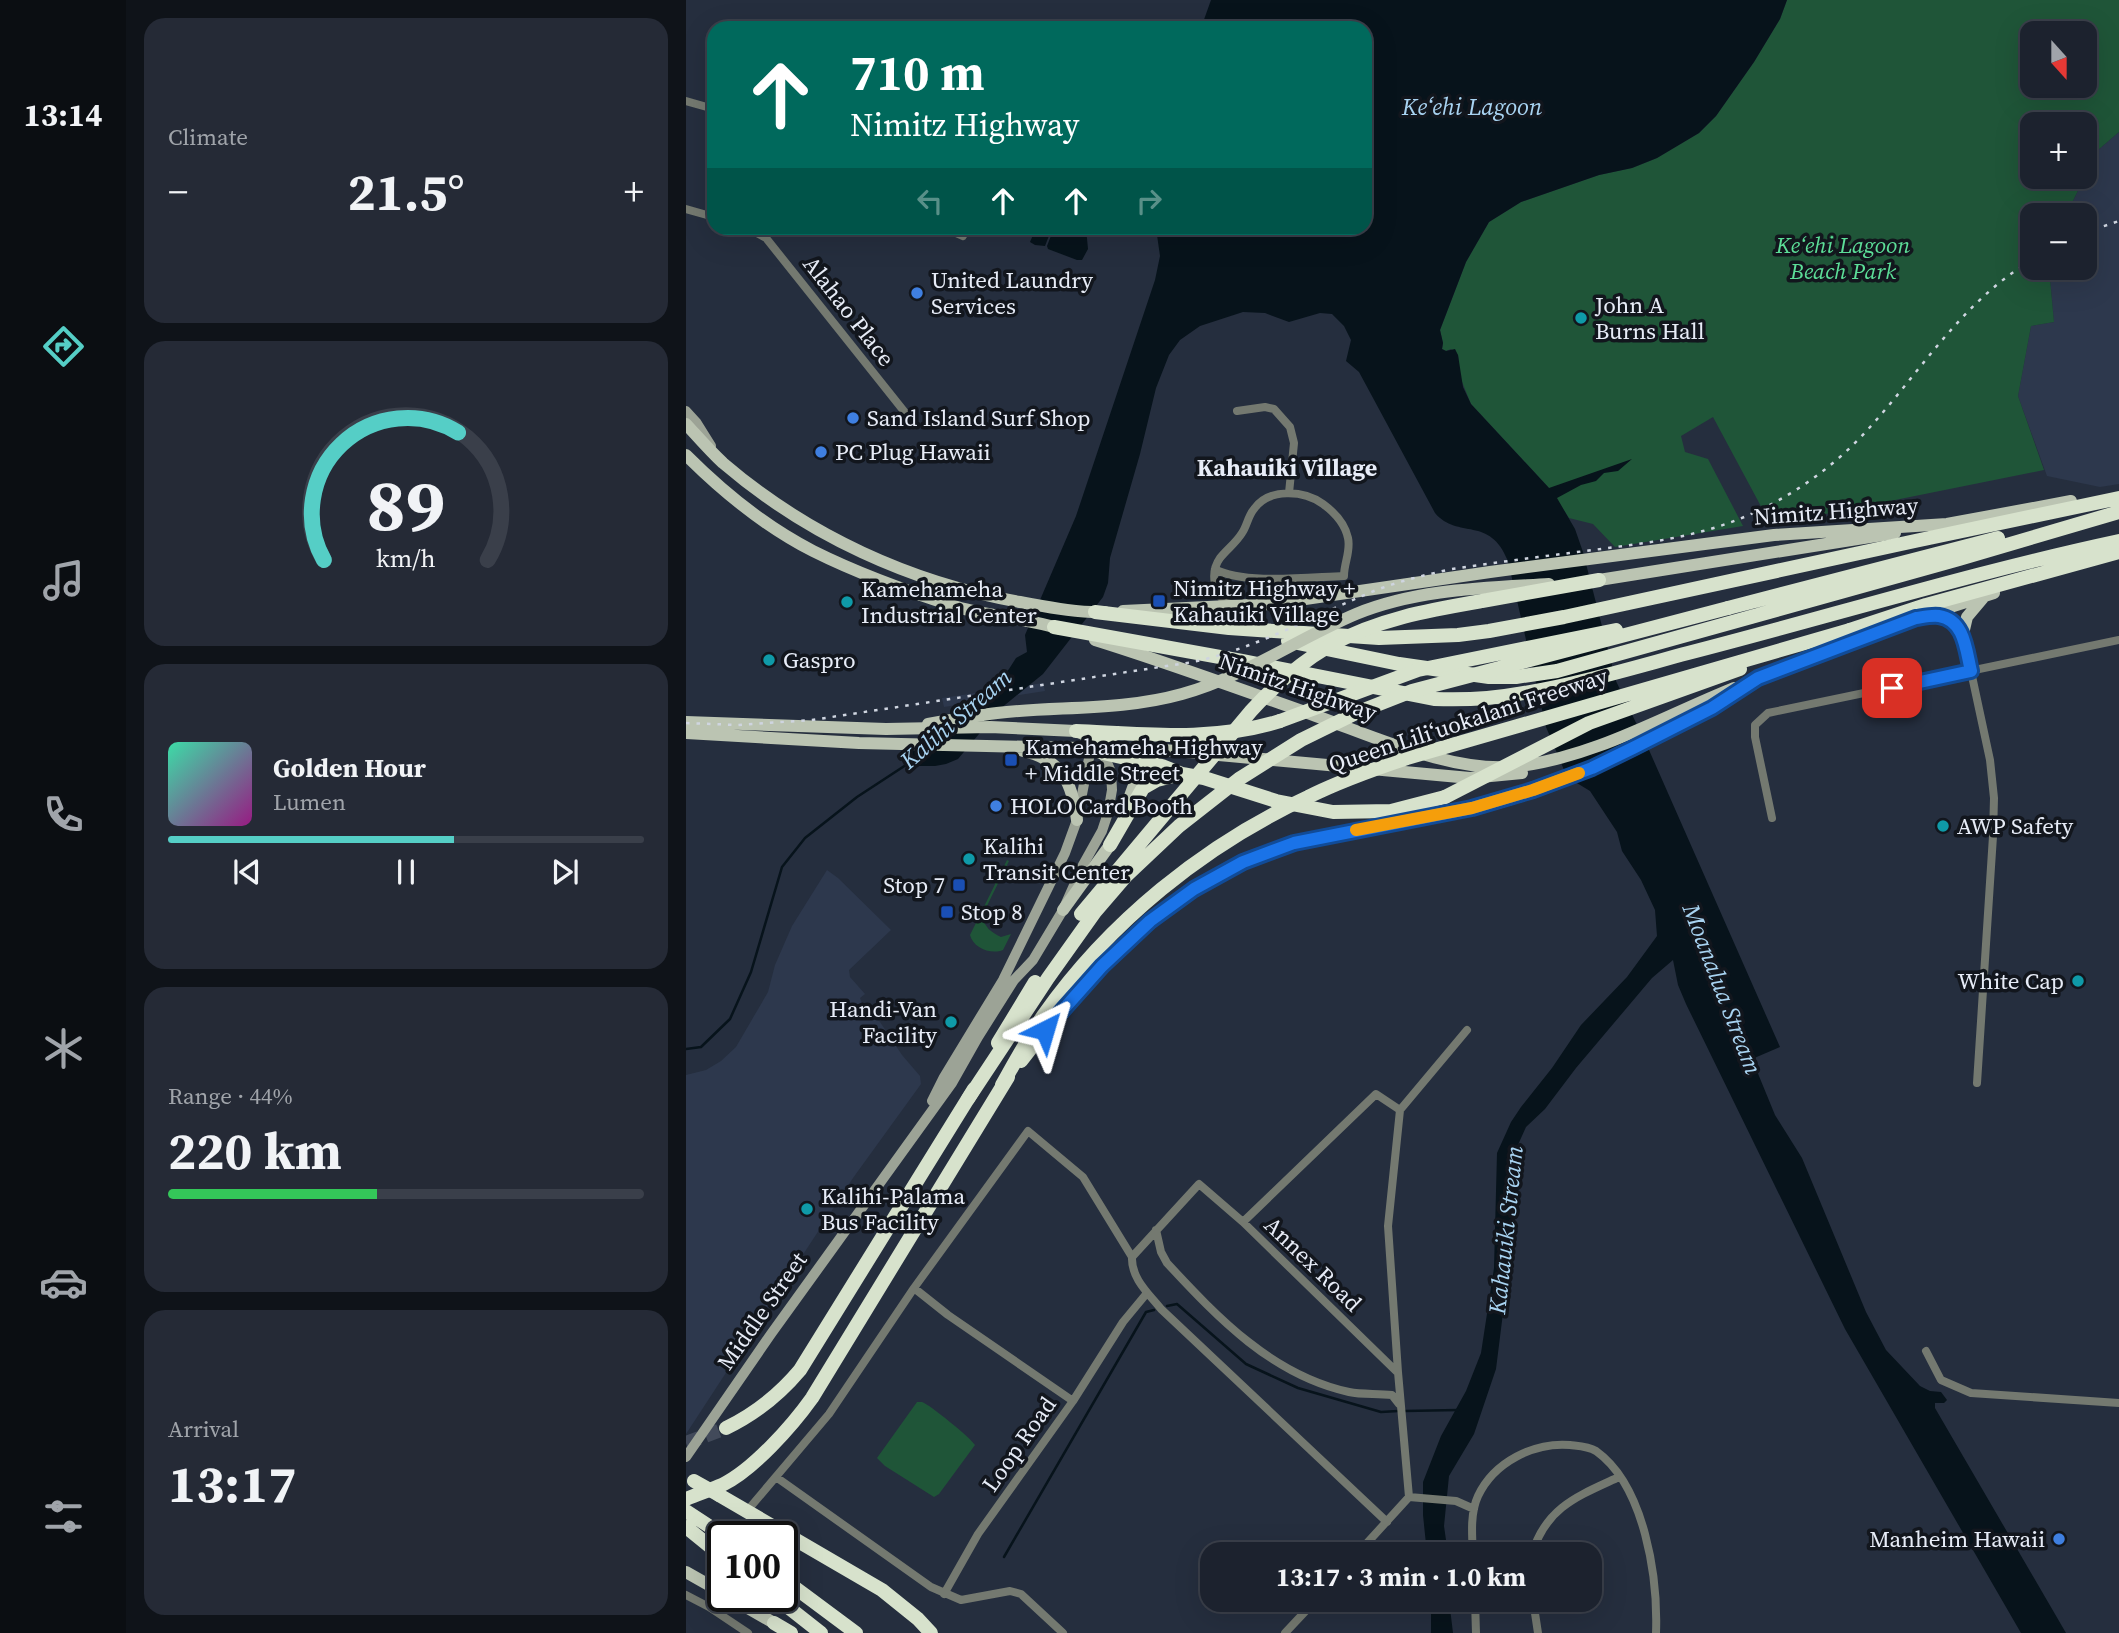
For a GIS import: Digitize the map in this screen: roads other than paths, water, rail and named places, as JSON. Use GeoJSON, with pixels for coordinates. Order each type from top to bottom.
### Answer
{"type":"FeatureCollection","features":[{"type":"Feature","properties":{"kind":"highway"},"geometry":{"type":"LineString","coordinates":[[1095,612],[1229,628],[1379,638],[1420,638],[1489,631],[2119,498]]}},
{"type":"Feature","properties":{"kind":"highway"},"geometry":{"type":"LineString","coordinates":[[1229,628],[1399,664],[1489,677],[1516,677],[1557,671],[1612,656],[2119,511]]}},
{"type":"Feature","properties":{"kind":"highway","name":"Queen Liliʻuokalani Freeway"},"geometry":{"type":"LineString","coordinates":[[726,1428],[768,1403],[800,1370],[968,1099],[1095,912],[1126,876],[1179,826],[1239,779],[1301,740],[1356,713],[1412,691],[1958,547],[2119,511]]}},
{"type":"Feature","properties":{"kind":"highway"},"geometry":{"type":"LineString","coordinates":[[1054,627],[1089,636],[1242,661],[1434,699],[1516,695],[1574,683],[1758,635],[1982,572],[2119,541]]}},
{"type":"Feature","properties":{"kind":"highway","name":"Queen Liliʻuokalani Freeway"},"geometry":{"type":"LineString","coordinates":[[686,1499],[722,1490],[769,1448],[798,1417],[896,1263],[1026,1044],[1057,997],[1128,919],[1154,895],[1210,853],[1282,810],[1336,784],[1407,758],[1926,605],[2119,552]]}},
{"type":"Feature","properties":{"kind":"highway"},"geometry":{"type":"LineString","coordinates":[[968,1099],[1008,1025],[1075,922],[1251,710],[1287,676],[1329,646],[1396,618],[1599,580]]}},
{"type":"Feature","properties":{"kind":"highway"},"geometry":{"type":"LineString","coordinates":[[1076,731],[1215,734],[1258,728],[1418,670],[1728,608]]}},
{"type":"Feature","properties":{"kind":"highway"},"geometry":{"type":"LineString","coordinates":[[1118,733],[1107,736],[1097,748],[1276,801],[1333,811],[1391,811],[1444,797],[1589,723],[1850,629]]}},
{"type":"Feature","properties":{"kind":"highway"},"geometry":{"type":"LineString","coordinates":[[1002,1085],[1060,1011],[1126,942],[1171,905],[1219,874],[1261,854],[1294,843],[1497,802],[1602,763],[1712,708],[1758,678]]}},
{"type":"Feature","properties":{"kind":"highway"},"geometry":{"type":"LineString","coordinates":[[1110,845],[1143,788],[1157,780],[1182,774]]}},
{"type":"Feature","properties":{"kind":"highway"},"geometry":{"type":"LineString","coordinates":[[690,1479],[722,1490],[747,1511],[882,1590],[931,1633]]}},
{"type":"Feature","properties":{"kind":"highway"},"geometry":{"type":"LineString","coordinates":[[686,1511],[707,1525]]}},
{"type":"Feature","properties":{"kind":"highway"},"geometry":{"type":"LineString","coordinates":[[686,1527],[707,1543]]}},
{"type":"Feature","properties":{"kind":"highway"},"geometry":{"type":"LineString","coordinates":[[798,1590],[856,1633]]}},
{"type":"Feature","properties":{"kind":"highway"},"geometry":{"type":"LineString","coordinates":[[794,1612],[821,1633]]}},
{"type":"Feature","properties":{"kind":"highway"},"geometry":{"type":"LineString","coordinates":[[842,1622],[862,1633]]}},
{"type":"Feature","properties":{"kind":"highway"},"geometry":{"type":"LineString","coordinates":[[774,1623],[791,1633]]}},
{"type":"Feature","properties":{"kind":"main road"},"geometry":{"type":"LineString","coordinates":[[686,411],[720,461]]}},
{"type":"Feature","properties":{"kind":"main road","name":"Nimitz Highway"},"geometry":{"type":"LineString","coordinates":[[686,424],[720,461],[748,484],[796,518],[856,551],[963,590],[1002,599],[1095,612],[1271,604],[1774,535],[1947,524],[2119,492]]}},
{"type":"Feature","properties":{"kind":"main road"},"geometry":{"type":"LineString","coordinates":[[686,455],[744,507],[813,551],[958,607],[1054,627]]}},
{"type":"Feature","properties":{"kind":"main road"},"geometry":{"type":"LineString","coordinates":[[930,726],[997,713],[1115,706],[1158,700],[1225,679],[1355,614],[1411,597],[1599,580],[1947,524]]}},
{"type":"Feature","properties":{"kind":"main road","name":"Nimitz Highway"},"geometry":{"type":"LineString","coordinates":[[1089,636],[1443,759],[1473,772],[1556,759],[1602,746],[1758,678],[1916,618],[2119,559]]}},
{"type":"Feature","properties":{"kind":"main road"},"geometry":{"type":"LineString","coordinates":[[1963,634],[1967,617],[1985,596]]}},
{"type":"Feature","properties":{"kind":"main road"},"geometry":{"type":"LineString","coordinates":[[1916,618],[1939,616],[1951,620],[1963,634]]}},
{"type":"Feature","properties":{"kind":"main road"},"geometry":{"type":"LineString","coordinates":[[686,722],[886,729],[990,726],[1076,731],[1086,735],[1097,748]]}},
{"type":"Feature","properties":{"kind":"main road"},"geometry":{"type":"LineString","coordinates":[[686,733],[832,742],[1164,750],[1241,759],[1473,772]]}},
{"type":"Feature","properties":{"kind":"main road"},"geometry":{"type":"LineString","coordinates":[[1005,747],[1031,752],[1059,769],[1074,795],[1077,820]]}},
{"type":"Feature","properties":{"kind":"main road","name":"Middle Street"},"geometry":{"type":"LineString","coordinates":[[922,1123],[944,1077],[1003,980],[1055,874],[1077,820],[1097,748]]}},
{"type":"Feature","properties":{"kind":"main road","name":"Middle Street"},"geometry":{"type":"LineString","coordinates":[[686,1457],[952,1083],[1014,980],[1033,960],[1063,910],[1102,831],[1108,813],[1112,790],[1111,772],[1097,748]]}},
{"type":"Feature","properties":{"kind":"main road"},"geometry":{"type":"LineString","coordinates":[[1063,910],[1110,845],[1143,762],[1154,753],[1164,750]]}},
{"type":"Feature","properties":{"kind":"main road"},"geometry":{"type":"LineString","coordinates":[[686,1572],[707,1584]]}},
{"type":"Feature","properties":{"kind":"main road"},"geometry":{"type":"LineString","coordinates":[[755,1612],[774,1623]]}},
{"type":"Feature","properties":{"kind":"street"},"geometry":{"type":"LineString","coordinates":[[686,101],[707,107]]}},
{"type":"Feature","properties":{"kind":"street"},"geometry":{"type":"LineString","coordinates":[[686,209],[707,215]]}},
{"type":"Feature","properties":{"kind":"street","name":"Alahao Place"},"geometry":{"type":"LineString","coordinates":[[760,235],[915,425]]}},
{"type":"Feature","properties":{"kind":"street"},"geometry":{"type":"LineString","coordinates":[[1237,411],[1265,407],[1274,410],[1290,427],[1294,443],[1289,493]]}},
{"type":"Feature","properties":{"kind":"street"},"geometry":{"type":"LineString","coordinates":[[1196,607],[1213,596],[1215,569],[1220,558],[1242,532],[1256,506],[1270,497],[1289,493],[1321,502],[1340,522],[1348,539],[1344,576],[1245,578],[1227,576],[1215,569]]}},
{"type":"Feature","properties":{"kind":"street"},"geometry":{"type":"LineString","coordinates":[[1215,587],[1220,597],[1235,605]]}},
{"type":"Feature","properties":{"kind":"street"},"geometry":{"type":"LineString","coordinates":[[1963,634],[1990,760],[1994,798],[1977,1083]]}},
{"type":"Feature","properties":{"kind":"street"},"geometry":{"type":"LineString","coordinates":[[1772,818],[1755,737],[1755,726],[1768,713],[2119,640]]}},
{"type":"Feature","properties":{"kind":"street"},"geometry":{"type":"LineString","coordinates":[[1242,1222],[1376,1094],[1400,1110],[1467,1030]]}},
{"type":"Feature","properties":{"kind":"street","name":"Annex Road"},"geometry":{"type":"LineString","coordinates":[[1400,1110],[1388,1226],[1401,1406],[1414,1497]]}},
{"type":"Feature","properties":{"kind":"street"},"geometry":{"type":"LineString","coordinates":[[747,1511],[829,1414],[914,1288],[1028,1131],[1083,1177],[1132,1257],[1134,1273],[1161,1309],[1387,1522]]}},
{"type":"Feature","properties":{"kind":"street","name":"Annex Road"},"geometry":{"type":"LineString","coordinates":[[1156,1230],[1199,1184],[1398,1372]]}},
{"type":"Feature","properties":{"kind":"street"},"geometry":{"type":"LineString","coordinates":[[1132,1257],[1156,1230]]}},
{"type":"Feature","properties":{"kind":"street"},"geometry":{"type":"LineString","coordinates":[[1156,1230],[1161,1252],[1167,1263],[1202,1301],[1244,1340],[1265,1355],[1318,1382],[1351,1392],[1392,1395],[1401,1406]]}},
{"type":"Feature","properties":{"kind":"street","name":"Loop Road"},"geometry":{"type":"LineString","coordinates":[[914,1288],[948,1315],[1073,1401],[978,1534],[944,1594]]}},
{"type":"Feature","properties":{"kind":"street"},"geometry":{"type":"LineString","coordinates":[[1073,1401],[1123,1322],[1147,1293]]}},
{"type":"Feature","properties":{"kind":"street"},"geometry":{"type":"LineString","coordinates":[[1926,1351],[1941,1380],[1971,1393],[2119,1403]]}},
{"type":"Feature","properties":{"kind":"street"},"geometry":{"type":"LineString","coordinates":[[1473,1542],[1472,1525],[1478,1496],[1500,1468],[1520,1454],[1544,1446],[1560,1444],[1592,1449],[1605,1459],[1619,1477],[1638,1514],[1652,1561],[1656,1633]]}},
{"type":"Feature","properties":{"kind":"street"},"geometry":{"type":"LineString","coordinates":[[776,1477],[931,1587],[961,1600],[1010,1591],[1021,1594],[1063,1633]]}},
{"type":"Feature","properties":{"kind":"street"},"geometry":{"type":"LineString","coordinates":[[1537,1542],[1551,1516],[1558,1510],[1573,1499],[1619,1477]]}},
{"type":"Feature","properties":{"kind":"street"},"geometry":{"type":"LineString","coordinates":[[1368,1542],[1414,1497],[1459,1502],[1474,1509]]}},
{"type":"Feature","properties":{"kind":"street"},"geometry":{"type":"LineString","coordinates":[[686,1595],[748,1633]]}},
{"type":"Feature","properties":{"kind":"street"},"geometry":{"type":"LineString","coordinates":[[1285,1633],[1305,1612]]}},
{"type":"Feature","properties":{"kind":"street"},"geometry":{"type":"LineString","coordinates":[[1475,1612],[1476,1633]]}},
{"type":"Feature","properties":{"kind":"street"},"geometry":{"type":"LineString","coordinates":[[1535,1612],[1538,1633]]}},
{"type":"Feature","properties":{"kind":"water"},"geometry":{"type":"Polygon","coordinates":[[[1211,0],[1787,0],[1780,19],[1754,62],[1716,116],[1699,133],[1657,158],[1521,202],[1489,222],[1466,262],[1440,330],[1442,349],[1455,349],[1463,387],[1471,404],[1549,488],[1632,459],[1618,471],[1604,473],[1596,481],[1581,485],[1557,498],[1575,529],[1583,552],[1616,681],[1780,1047],[1752,1059],[1775,1115],[1802,1158],[1866,1312],[1886,1350],[1920,1386],[1941,1392],[1947,1400],[1944,1403],[1935,1403],[1935,1408],[2066,1633],[2021,1633],[1845,1329],[1686,1004],[1678,985],[1673,960],[1652,978],[1545,1109],[1526,1127],[1517,1147],[1521,1169],[1496,1369],[1474,1434],[1449,1476],[1444,1526],[1446,1542],[1426,1542],[1423,1482],[1441,1436],[1466,1391],[1481,1353],[1494,1268],[1497,1153],[1511,1122],[1581,1025],[1627,977],[1657,936],[1655,910],[1641,880],[1622,851],[1617,832],[1590,791],[1567,777],[1546,727],[1508,561],[1501,547],[1483,533],[1444,521],[1435,513],[1359,372],[1346,361],[1351,340],[1344,326],[1332,314],[1320,313],[1289,322],[1265,313],[1243,312],[1200,326],[1180,340],[1169,355],[1156,388],[1110,558],[1108,583],[1103,597],[1043,674],[1000,709],[958,759],[935,766],[916,766],[906,760],[907,754],[966,702],[1003,676],[1016,658],[1027,652],[1025,635],[1076,516],[1155,280],[1160,256],[1157,235],[1372,235],[1372,21],[1204,21],[1211,0]]]}},
{"type":"Feature","properties":{"kind":"water"},"geometry":{"type":"Polygon","coordinates":[[[1033,235],[1049,235],[1045,246],[1030,242],[1033,235]]]}},
{"type":"Feature","properties":{"kind":"water"},"geometry":{"type":"Polygon","coordinates":[[[1051,235],[1087,235],[1088,249],[1082,260],[1048,249],[1051,235]]]}},
{"type":"Feature","properties":{"kind":"water"},"geometry":{"type":"Polygon","coordinates":[[[1431,1612],[1450,1612],[1453,1633],[1431,1633],[1431,1612]]]}},
{"type":"Feature","properties":{"kind":"waterway","name":"Kalihi Stream"},"geometry":{"type":"LineString","coordinates":[[686,1049],[701,1047],[730,1019],[751,972],[782,867],[805,838],[857,797],[909,763]]}},
{"type":"Feature","properties":{"kind":"waterway"},"geometry":{"type":"LineString","coordinates":[[1167,1306],[1177,1304],[1246,1364],[1298,1388],[1381,1412],[1398,1411]]}},
{"type":"Feature","properties":{"kind":"waterway"},"geometry":{"type":"LineString","coordinates":[[1004,1557],[1146,1312],[1154,1310]]}},
{"type":"Feature","properties":{"kind":"waterway"},"geometry":{"type":"LineString","coordinates":[[1405,1411],[1458,1410]]}},
{"type":"Feature","properties":{"kind":"tunnel"},"geometry":{"type":"LineString","coordinates":[[686,1443],[726,1428]]}},
{"type":"Feature","properties":{"kind":"railway"},"geometry":{"type":"LineString","coordinates":[[2097,229],[2119,221]]}},
{"type":"Feature","properties":{"kind":"railway"},"geometry":{"type":"LineString","coordinates":[[686,723],[737,725],[812,720],[1193,662],[1240,649],[1374,591],[1422,576],[1452,569],[1662,540],[1727,524],[1794,491],[1835,461],[1871,426],[1964,315],[2020,268]]}},
{"type":"Feature","properties":{"kind":"place","name":"United Laundry Services"},"geometry":{"type":"Point","coordinates":[917,293]}},
{"type":"Feature","properties":{"kind":"place","name":"John A Burns Hall"},"geometry":{"type":"Point","coordinates":[1581,318]}},
{"type":"Feature","properties":{"kind":"place","name":"Sand Island Surf Shop"},"geometry":{"type":"Point","coordinates":[853,418]}},
{"type":"Feature","properties":{"kind":"place","name":"PC Plug Hawaii"},"geometry":{"type":"Point","coordinates":[821,452]}},
{"type":"Feature","properties":{"kind":"place","name":"Nimitz Highway + Kahauiki Village"},"geometry":{"type":"Point","coordinates":[1159,601]}},
{"type":"Feature","properties":{"kind":"place","name":"Kamehameha Industrial Center"},"geometry":{"type":"Point","coordinates":[847,602]}},
{"type":"Feature","properties":{"kind":"place","name":"Gaspro"},"geometry":{"type":"Point","coordinates":[769,660]}},
{"type":"Feature","properties":{"kind":"place","name":"Kamehameha Highway + Middle Street"},"geometry":{"type":"Point","coordinates":[1011,760]}},
{"type":"Feature","properties":{"kind":"place","name":"HOLO Card Booth"},"geometry":{"type":"Point","coordinates":[996,806]}},
{"type":"Feature","properties":{"kind":"place","name":"AWP Safety"},"geometry":{"type":"Point","coordinates":[1943,826]}},
{"type":"Feature","properties":{"kind":"place","name":"Kalihi Transit Center"},"geometry":{"type":"Point","coordinates":[969,859]}},
{"type":"Feature","properties":{"kind":"place","name":"Stop 7"},"geometry":{"type":"Point","coordinates":[959,885]}},
{"type":"Feature","properties":{"kind":"place","name":"Stop 8"},"geometry":{"type":"Point","coordinates":[947,912]}},
{"type":"Feature","properties":{"kind":"place","name":"White Cap"},"geometry":{"type":"Point","coordinates":[2078,981]}},
{"type":"Feature","properties":{"kind":"place","name":"Handi-Van Facility"},"geometry":{"type":"Point","coordinates":[951,1022]}},
{"type":"Feature","properties":{"kind":"place","name":"Kalihi-Palama Bus Facility"},"geometry":{"type":"Point","coordinates":[807,1209]}},
{"type":"Feature","properties":{"kind":"place","name":"Manheim Hawaii"},"geometry":{"type":"Point","coordinates":[2059,1539]}},
{"type":"Feature","properties":{"kind":"district","name":"Kahauiki Village"},"geometry":{"type":"Point","coordinates":[1287,468]}},
{"type":"Feature","properties":{"kind":"water label","name":"Keʻehi Lagoon"},"geometry":{"type":"Point","coordinates":[1472,107]}},
{"type":"Feature","properties":{"kind":"water label","name":"Moanalua Stream"},"geometry":{"type":"Point","coordinates":[1722,989]}},
{"type":"Feature","properties":{"kind":"water label","name":"Kahauiki Stream"},"geometry":{"type":"Point","coordinates":[1506,1230]}},
{"type":"Feature","properties":{"kind":"park label","name":"Keʻehi Lagoon Beach Park"},"geometry":{"type":"Point","coordinates":[1843,258]}}]}
